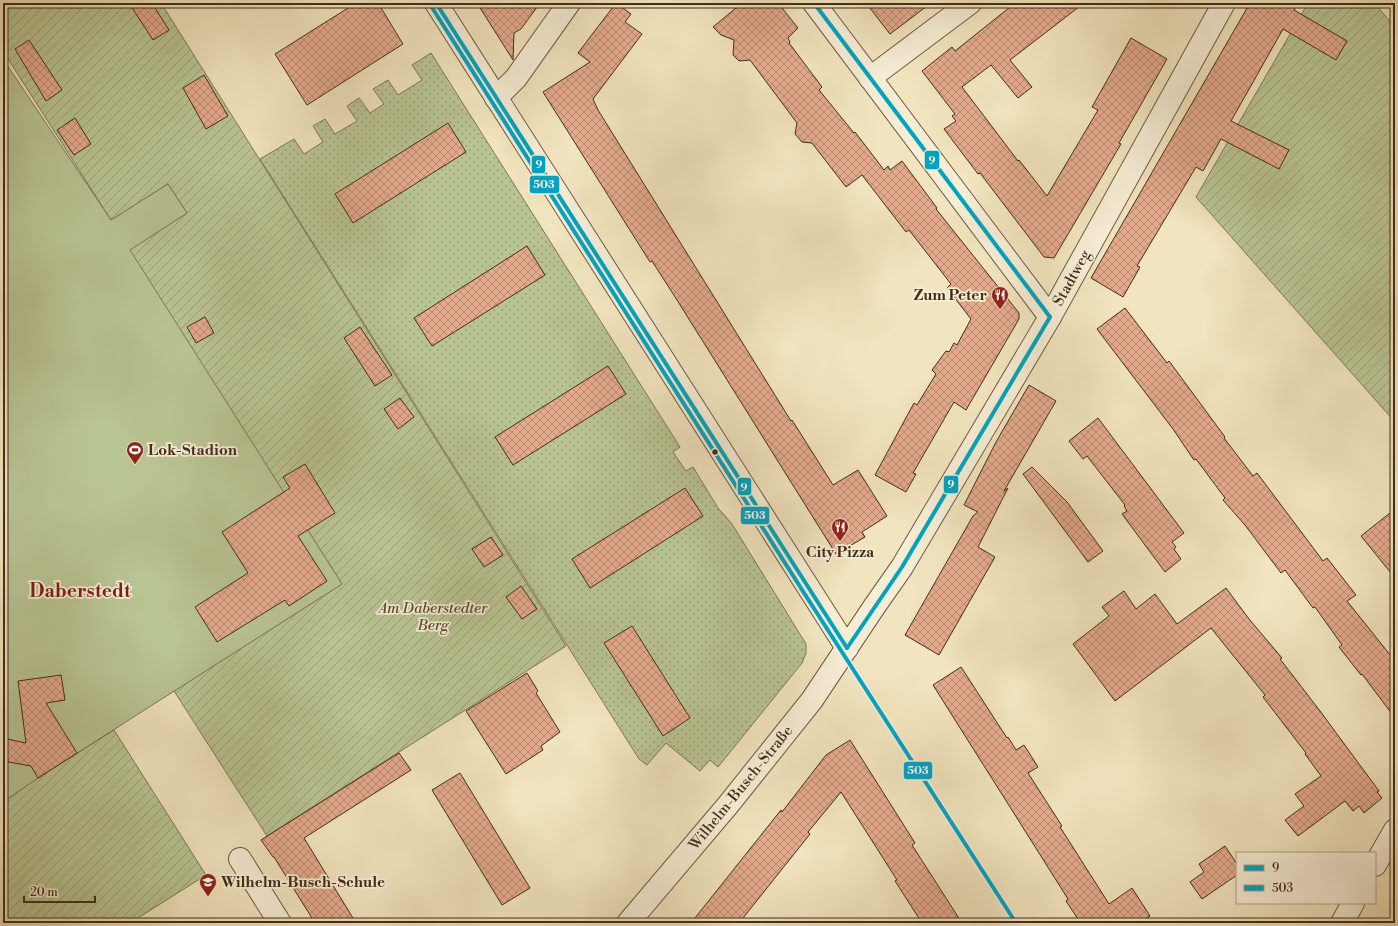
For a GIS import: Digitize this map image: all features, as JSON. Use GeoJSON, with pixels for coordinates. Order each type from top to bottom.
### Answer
{"type":"FeatureCollection","features":[{"type":"Feature","properties":{"kind":"street"},"geometry":{"type":"LineString","coordinates":[[436,3],[847,648]]}},
{"type":"Feature","properties":{"kind":"street"},"geometry":{"type":"LineString","coordinates":[[496,98],[516,78],[569,3]]}},
{"type":"Feature","properties":{"kind":"street"},"geometry":{"type":"LineString","coordinates":[[814,3],[1050,317]]}},
{"type":"Feature","properties":{"kind":"street"},"geometry":{"type":"LineString","coordinates":[[870,78],[970,3]]}},
{"type":"Feature","properties":{"kind":"street","name":"Stadtweg"},"geometry":{"type":"LineString","coordinates":[[847,648],[902,568],[1050,317],[1224,3]]}},
{"type":"Feature","properties":{"kind":"street","name":"Wilhelm-Busch-Straße"},"geometry":{"type":"LineString","coordinates":[[628,923],[728,804],[812,700],[847,648]]}},
{"type":"Feature","properties":{"kind":"street"},"geometry":{"type":"LineString","coordinates":[[1376,863],[1395,830]]}},
{"type":"Feature","properties":{"kind":"street"},"geometry":{"type":"LineString","coordinates":[[240,859],[280,923]]}},
{"type":"Feature","properties":{"kind":"street"},"geometry":{"type":"LineString","coordinates":[[1342,923],[1352,904]]}},
{"type":"Feature","properties":{"kind":"green space","name":"Am Daberstedter Berg"},"geometry":{"type":"Polygon","coordinates":[[[3,3],[161,3],[566,646],[267,836],[174,691],[342,584],[129,250],[187,213],[168,184],[111,220],[3,51],[3,3]]]}},
{"type":"Feature","properties":{"kind":"green space"},"geometry":{"type":"Polygon","coordinates":[[[1308,3],[1374,3],[1395,27],[1395,422],[1196,197],[1308,3]]]}},
{"type":"Feature","properties":{"kind":"green space"},"geometry":{"type":"Polygon","coordinates":[[[431,53],[680,447],[673,452],[686,471],[693,467],[718,508],[732,524],[806,644],[806,653],[802,663],[718,767],[710,760],[700,771],[666,743],[647,765],[639,759],[260,159],[294,139],[304,154],[323,142],[313,126],[325,119],[335,134],[357,121],[347,106],[359,98],[370,113],[384,104],[373,89],[388,80],[398,95],[422,80],[412,65],[431,53]]]}},
{"type":"Feature","properties":{"kind":"green space","name":"Lok-Stadion"},"geometry":{"type":"Polygon","coordinates":[[[3,59],[111,220],[168,184],[187,213],[130,250],[342,584],[38,778],[3,802],[3,59]]]}},
{"type":"Feature","properties":{"kind":"green space"},"geometry":{"type":"Polygon","coordinates":[[[114,730],[206,875],[130,923],[3,923],[3,802],[114,730]]]}},
{"type":"Feature","properties":{"kind":"building"},"geometry":{"type":"Polygon","coordinates":[[[129,3],[152,3],[169,30],[153,40],[129,3]]]}},
{"type":"Feature","properties":{"kind":"building"},"geometry":{"type":"Polygon","coordinates":[[[356,3],[378,3],[403,44],[307,105],[275,54],[356,3]]]}},
{"type":"Feature","properties":{"kind":"building"},"geometry":{"type":"Polygon","coordinates":[[[477,3],[540,3],[521,29],[514,33],[513,60],[477,3]]]}},
{"type":"Feature","properties":{"kind":"building"},"geometry":{"type":"Polygon","coordinates":[[[616,3],[631,14],[625,22],[642,34],[593,99],[598,110],[791,421],[792,420],[833,485],[858,470],[887,516],[862,532],[865,537],[836,554],[677,300],[652,261],[650,262],[543,92],[590,62],[578,53],[616,3]]]}},
{"type":"Feature","properties":{"kind":"building"},"geometry":{"type":"Polygon","coordinates":[[[742,3],[778,3],[798,28],[788,38],[789,43],[822,87],[819,90],[854,133],[855,132],[884,170],[888,166],[890,170],[902,161],[937,208],[936,209],[1019,313],[1019,319],[966,410],[954,402],[913,473],[916,474],[906,492],[875,475],[914,403],[917,405],[936,374],[932,370],[946,351],[949,352],[954,343],[957,345],[971,319],[947,288],[951,284],[909,230],[906,232],[862,175],[846,187],[812,143],[802,142],[795,134],[797,123],[750,60],[739,61],[733,55],[734,40],[721,35],[713,27],[742,3]]]}},
{"type":"Feature","properties":{"kind":"building"},"geometry":{"type":"Polygon","coordinates":[[[866,3],[931,3],[890,34],[866,3]]]}},
{"type":"Feature","properties":{"kind":"building"},"geometry":{"type":"Polygon","coordinates":[[[1015,3],[1084,3],[1010,60],[1032,87],[1018,98],[991,65],[962,87],[1018,161],[1019,160],[1047,196],[1098,110],[1092,107],[1131,38],[1167,59],[1119,143],[1121,144],[1054,258],[1044,257],[980,173],[978,174],[944,129],[956,121],[952,116],[955,114],[922,71],[952,47],[955,51],[1015,3]]]}},
{"type":"Feature","properties":{"kind":"building"},"geometry":{"type":"Polygon","coordinates":[[[1250,3],[1298,3],[1294,10],[1347,41],[1336,60],[1283,29],[1231,121],[1289,150],[1279,169],[1221,139],[1203,171],[1196,167],[1137,266],[1140,267],[1123,297],[1091,278],[1250,3]]]}},
{"type":"Feature","properties":{"kind":"building"},"geometry":{"type":"Polygon","coordinates":[[[29,40],[62,90],[46,101],[15,49],[29,40]]]}},
{"type":"Feature","properties":{"kind":"building"},"geometry":{"type":"Polygon","coordinates":[[[204,75],[228,116],[206,129],[183,88],[204,75]]]}},
{"type":"Feature","properties":{"kind":"building"},"geometry":{"type":"Polygon","coordinates":[[[75,118],[91,144],[74,155],[57,130],[75,118]]]}},
{"type":"Feature","properties":{"kind":"building"},"geometry":{"type":"Polygon","coordinates":[[[448,123],[466,152],[353,223],[335,194],[448,123]]]}},
{"type":"Feature","properties":{"kind":"building"},"geometry":{"type":"Polygon","coordinates":[[[527,246],[545,275],[432,346],[414,318],[527,246]]]}},
{"type":"Feature","properties":{"kind":"building"},"geometry":{"type":"Polygon","coordinates":[[[1125,308],[1167,363],[1169,361],[1253,476],[1257,473],[1323,561],[1327,558],[1356,595],[1347,601],[1395,661],[1395,718],[1362,674],[1361,675],[1339,647],[1342,645],[1315,607],[1313,608],[1285,570],[1281,573],[1245,525],[1223,500],[1225,498],[1196,459],[1194,460],[1173,429],[1097,329],[1125,308]]]}},
{"type":"Feature","properties":{"kind":"building"},"geometry":{"type":"Polygon","coordinates":[[[205,317],[214,333],[196,343],[187,327],[205,317]]]}},
{"type":"Feature","properties":{"kind":"building"},"geometry":{"type":"Polygon","coordinates":[[[360,327],[392,375],[375,386],[344,338],[360,327]]]}},
{"type":"Feature","properties":{"kind":"building"},"geometry":{"type":"Polygon","coordinates":[[[608,366],[626,394],[513,465],[495,437],[608,366]]]}},
{"type":"Feature","properties":{"kind":"building"},"geometry":{"type":"Polygon","coordinates":[[[1029,385],[1056,401],[1004,491],[1008,488],[978,547],[995,557],[939,655],[905,635],[973,516],[978,512],[964,505],[996,442],[1029,385]]]}},
{"type":"Feature","properties":{"kind":"building"},"geometry":{"type":"Polygon","coordinates":[[[400,398],[414,417],[398,429],[384,409],[400,398]]]}},
{"type":"Feature","properties":{"kind":"building"},"geometry":{"type":"Polygon","coordinates":[[[1098,418],[1184,533],[1172,542],[1176,547],[1174,549],[1181,559],[1165,572],[1122,514],[1127,511],[1124,506],[1125,505],[1087,456],[1083,459],[1069,441],[1098,418]]]}},
{"type":"Feature","properties":{"kind":"building"},"geometry":{"type":"Polygon","coordinates":[[[305,464],[335,513],[298,536],[327,581],[289,606],[285,600],[217,642],[195,607],[248,573],[222,532],[290,488],[283,477],[305,464]]]}},
{"type":"Feature","properties":{"kind":"building"},"geometry":{"type":"Polygon","coordinates":[[[1032,467],[1067,502],[1103,551],[1088,562],[1023,474],[1032,467]]]}},
{"type":"Feature","properties":{"kind":"building"},"geometry":{"type":"Polygon","coordinates":[[[685,488],[703,516],[590,588],[572,559],[685,488]]]}},
{"type":"Feature","properties":{"kind":"building"},"geometry":{"type":"Polygon","coordinates":[[[1395,509],[1395,578],[1361,536],[1395,509]]]}},
{"type":"Feature","properties":{"kind":"building"},"geometry":{"type":"Polygon","coordinates":[[[491,537],[503,555],[484,567],[472,549],[491,537]]]}},
{"type":"Feature","properties":{"kind":"building"},"geometry":{"type":"Polygon","coordinates":[[[521,586],[537,609],[522,619],[506,597],[521,586]]]}},
{"type":"Feature","properties":{"kind":"building"},"geometry":{"type":"Polygon","coordinates":[[[1226,588],[1249,619],[1282,658],[1280,659],[1379,791],[1377,792],[1382,798],[1364,813],[1359,806],[1353,811],[1345,801],[1298,836],[1285,820],[1304,806],[1295,794],[1321,776],[1305,754],[1306,753],[1263,697],[1265,695],[1211,628],[1115,701],[1073,644],[1109,616],[1102,607],[1124,591],[1136,609],[1155,594],[1177,624],[1226,588]]]}},
{"type":"Feature","properties":{"kind":"building"},"geometry":{"type":"Polygon","coordinates":[[[632,626],[690,718],[663,736],[604,643],[632,626]]]}},
{"type":"Feature","properties":{"kind":"building"},"geometry":{"type":"Polygon","coordinates":[[[961,667],[1016,750],[1024,745],[1038,767],[1028,773],[1109,904],[1132,888],[1150,916],[1139,923],[1079,923],[1080,922],[1066,901],[1068,899],[933,685],[961,667]]]}},
{"type":"Feature","properties":{"kind":"building"},"geometry":{"type":"Polygon","coordinates":[[[527,673],[538,691],[536,693],[560,732],[541,746],[543,750],[506,774],[466,711],[527,673]]]}},
{"type":"Feature","properties":{"kind":"building"},"geometry":{"type":"Polygon","coordinates":[[[61,675],[65,700],[46,703],[77,753],[38,778],[31,766],[3,761],[3,738],[26,743],[18,681],[61,675]]]}},
{"type":"Feature","properties":{"kind":"building"},"geometry":{"type":"Polygon","coordinates":[[[850,740],[915,843],[912,845],[962,923],[922,923],[895,881],[897,880],[841,792],[808,832],[810,834],[739,923],[691,923],[781,810],[782,812],[826,755],[850,740]]]}},
{"type":"Feature","properties":{"kind":"building"},"geometry":{"type":"Polygon","coordinates":[[[399,753],[411,770],[304,838],[356,923],[315,923],[274,857],[261,840],[399,753]]]}},
{"type":"Feature","properties":{"kind":"building"},"geometry":{"type":"Polygon","coordinates":[[[460,773],[530,888],[502,905],[432,790],[460,773]]]}},
{"type":"Feature","properties":{"kind":"building"},"geometry":{"type":"Polygon","coordinates":[[[1225,846],[1236,862],[1236,876],[1202,899],[1190,882],[1204,872],[1199,864],[1225,846]]]}},
{"type":"Feature","properties":{"kind":"transit line","name":"9"},"geometry":{"type":"LineString","coordinates":[[436,3],[847,648]]}},
{"type":"Feature","properties":{"kind":"transit line","name":"9"},"geometry":{"type":"LineString","coordinates":[[814,3],[1050,317]]}},
{"type":"Feature","properties":{"kind":"transit line","name":"503"},"geometry":{"type":"LineString","coordinates":[[431,6],[1016,923]]}},
{"type":"Feature","properties":{"kind":"transit line","name":"9"},"geometry":{"type":"LineString","coordinates":[[847,648],[902,567],[1050,317]]}},
{"type":"Feature","properties":{"kind":"place","name":"Zum Peter"},"geometry":{"type":"Point","coordinates":[1000,310]}},
{"type":"Feature","properties":{"kind":"place","name":"Lok-Stadion"},"geometry":{"type":"Point","coordinates":[135,465]}},
{"type":"Feature","properties":{"kind":"place","name":"City Pizza"},"geometry":{"type":"Point","coordinates":[840,542]}},
{"type":"Feature","properties":{"kind":"place","name":"Wilhelm-Busch-Schule"},"geometry":{"type":"Point","coordinates":[208,897]}},
{"type":"Feature","properties":{"kind":"district","name":"Daberstedt"},"geometry":{"type":"Point","coordinates":[80,591]}}]}
